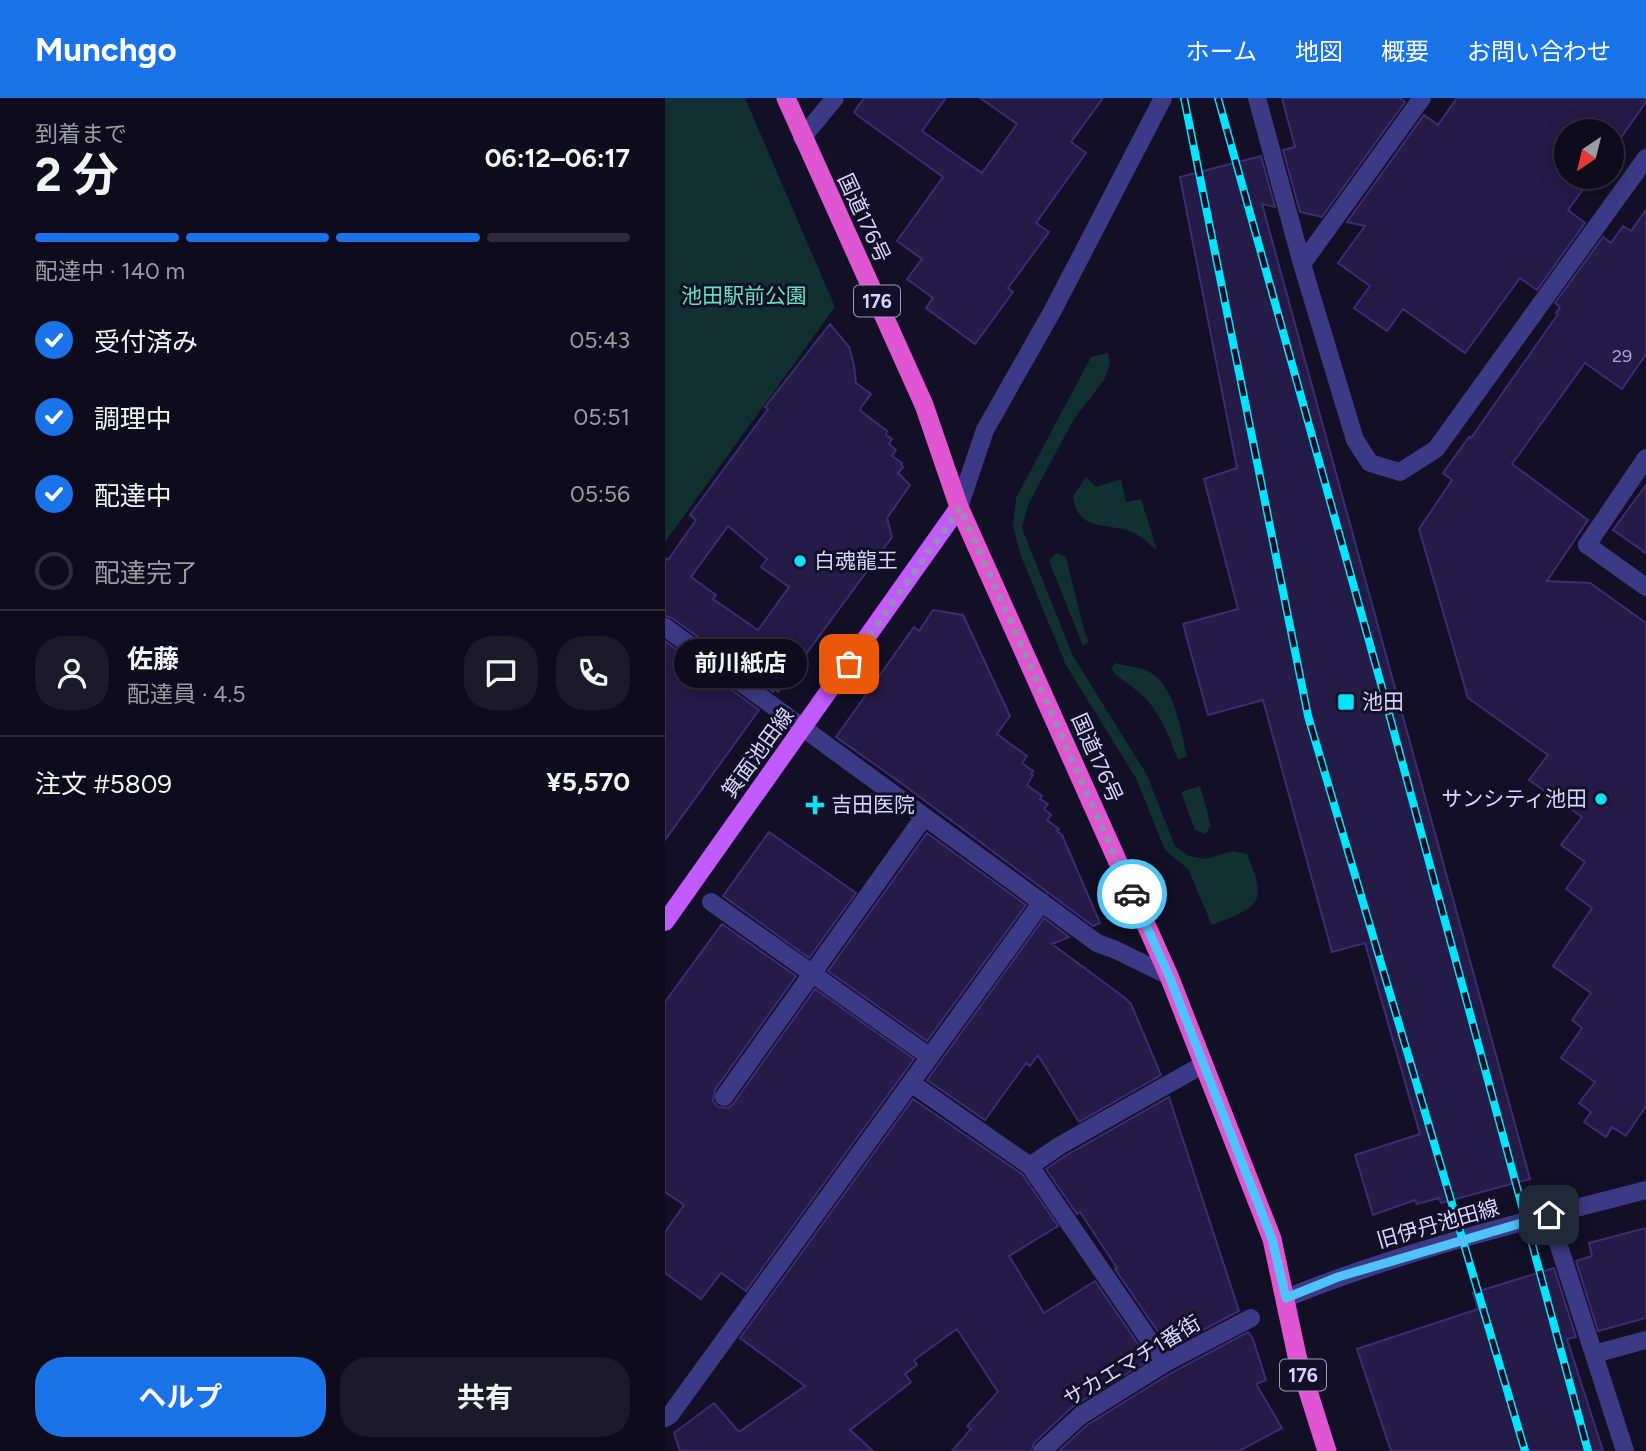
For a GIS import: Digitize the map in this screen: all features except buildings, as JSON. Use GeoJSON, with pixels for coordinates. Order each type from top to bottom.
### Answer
{"type":"FeatureCollection","features":[{"type":"Feature","properties":{"kind":"highway","name":"国道176号"},"geometry":{"type":"LineString","coordinates":[[786,98],[924,405],[960,508],[1169,976],[1272,1239],[1297,1356],[1327,1451]]}},
{"type":"Feature","properties":{"kind":"main road","name":"箕面池田線"},"geometry":{"type":"LineString","coordinates":[[665,922],[960,508]]}},
{"type":"Feature","properties":{"kind":"street"},"geometry":{"type":"LineString","coordinates":[[802,138],[835,98]]}},
{"type":"Feature","properties":{"kind":"street"},"geometry":{"type":"LineString","coordinates":[[1257,98],[1302,264],[1355,440],[1370,463],[1400,472],[1436,449],[1646,158]]}},
{"type":"Feature","properties":{"kind":"street"},"geometry":{"type":"LineString","coordinates":[[1302,264],[1422,98]]}},
{"type":"Feature","properties":{"kind":"street"},"geometry":{"type":"LineString","coordinates":[[960,508],[985,430],[1053,310],[1157,103]]}},
{"type":"Feature","properties":{"kind":"street"},"geometry":{"type":"LineString","coordinates":[[1646,458],[1587,545],[1646,587]]}},
{"type":"Feature","properties":{"kind":"street"},"geometry":{"type":"LineString","coordinates":[[665,627],[1097,943],[1169,976]]}},
{"type":"Feature","properties":{"kind":"street"},"geometry":{"type":"LineString","coordinates":[[724,1097],[924,817]]}},
{"type":"Feature","properties":{"kind":"street"},"geometry":{"type":"LineString","coordinates":[[711,902],[930,1057]]}},
{"type":"Feature","properties":{"kind":"street"},"geometry":{"type":"LineString","coordinates":[[665,1418],[670,1415],[1042,902]]}},
{"type":"Feature","properties":{"kind":"street"},"geometry":{"type":"LineString","coordinates":[[1030,1166],[1059,1146],[1204,1064]]}},
{"type":"Feature","properties":{"kind":"street"},"geometry":{"type":"LineString","coordinates":[[911,1083],[1030,1166],[1165,1363]]}},
{"type":"Feature","properties":{"kind":"street","name":"旧伊丹池田線"},"geometry":{"type":"LineString","coordinates":[[1286,1298],[1338,1277],[1549,1215],[1646,1190]]}},
{"type":"Feature","properties":{"kind":"street"},"geometry":{"type":"LineString","coordinates":[[1549,1215],[1625,1451]]}},
{"type":"Feature","properties":{"kind":"street","name":"サカエマチ1番街"},"geometry":{"type":"LineString","coordinates":[[1042,1451],[1080,1416],[1165,1363],[1251,1318]]}},
{"type":"Feature","properties":{"kind":"street"},"geometry":{"type":"LineString","coordinates":[[1594,1354],[1646,1340]]}},
{"type":"Feature","properties":{"kind":"green space","name":"池田駅前公園"},"geometry":{"type":"Polygon","coordinates":[[[665,98],[745,98],[835,307],[665,542],[665,98]]]}},
{"type":"Feature","properties":{"kind":"green space"},"geometry":{"type":"Polygon","coordinates":[[[1108,353],[1110,364],[1104,380],[1074,419],[1028,505],[1022,528],[1073,656],[1147,775],[1175,846],[1189,856],[1205,859],[1233,851],[1247,854],[1257,884],[1255,902],[1240,913],[1212,925],[1188,869],[1165,850],[1137,780],[1066,665],[1021,556],[1013,526],[1016,498],[1091,357],[1108,353]]]}},
{"type":"Feature","properties":{"kind":"green space"},"geometry":{"type":"Polygon","coordinates":[[[1086,477],[1096,487],[1121,479],[1126,502],[1141,499],[1157,550],[1134,533],[1096,524],[1081,516],[1073,496],[1086,477]]]}},
{"type":"Feature","properties":{"kind":"green space"},"geometry":{"type":"Polygon","coordinates":[[[1056,553],[1066,557],[1089,642],[1083,646],[1049,561],[1056,553]]]}},
{"type":"Feature","properties":{"kind":"green space"},"geometry":{"type":"Polygon","coordinates":[[[1115,663],[1151,673],[1166,689],[1176,710],[1187,756],[1178,760],[1158,715],[1144,697],[1111,669],[1115,663]]]}},
{"type":"Feature","properties":{"kind":"green space"},"geometry":{"type":"Polygon","coordinates":[[[1200,786],[1211,826],[1205,834],[1195,830],[1181,792],[1200,786]]]}},
{"type":"Feature","properties":{"kind":"railway"},"geometry":{"type":"LineString","coordinates":[[1184,98],[1308,716],[1525,1451]]}},
{"type":"Feature","properties":{"kind":"railway"},"geometry":{"type":"LineString","coordinates":[[1218,98],[1384,695],[1588,1451]]}},
{"type":"Feature","properties":{"kind":"way so far"},"geometry":{"type":"LineString","coordinates":[[849,664],[960,508],[1132,894]]}},
{"type":"Feature","properties":{"kind":"place","name":"白魂龍王"},"geometry":{"type":"Point","coordinates":[800,561]}},
{"type":"Feature","properties":{"kind":"place","name":"前川紙店"},"geometry":{"type":"Point","coordinates":[849,664]}},
{"type":"Feature","properties":{"kind":"place","name":"池田"},"geometry":{"type":"Point","coordinates":[1346,702]}},
{"type":"Feature","properties":{"kind":"place","name":"サンシティ池田"},"geometry":{"type":"Point","coordinates":[1601,799]}},
{"type":"Feature","properties":{"kind":"place","name":"吉田医院"},"geometry":{"type":"Point","coordinates":[815,805]}},
{"type":"Feature","properties":{"kind":"route"},"geometry":{"type":"LineString","coordinates":[[1132,894],[1169,976],[1272,1239],[1286,1298],[1338,1277],[1549,1215]]}}]}
